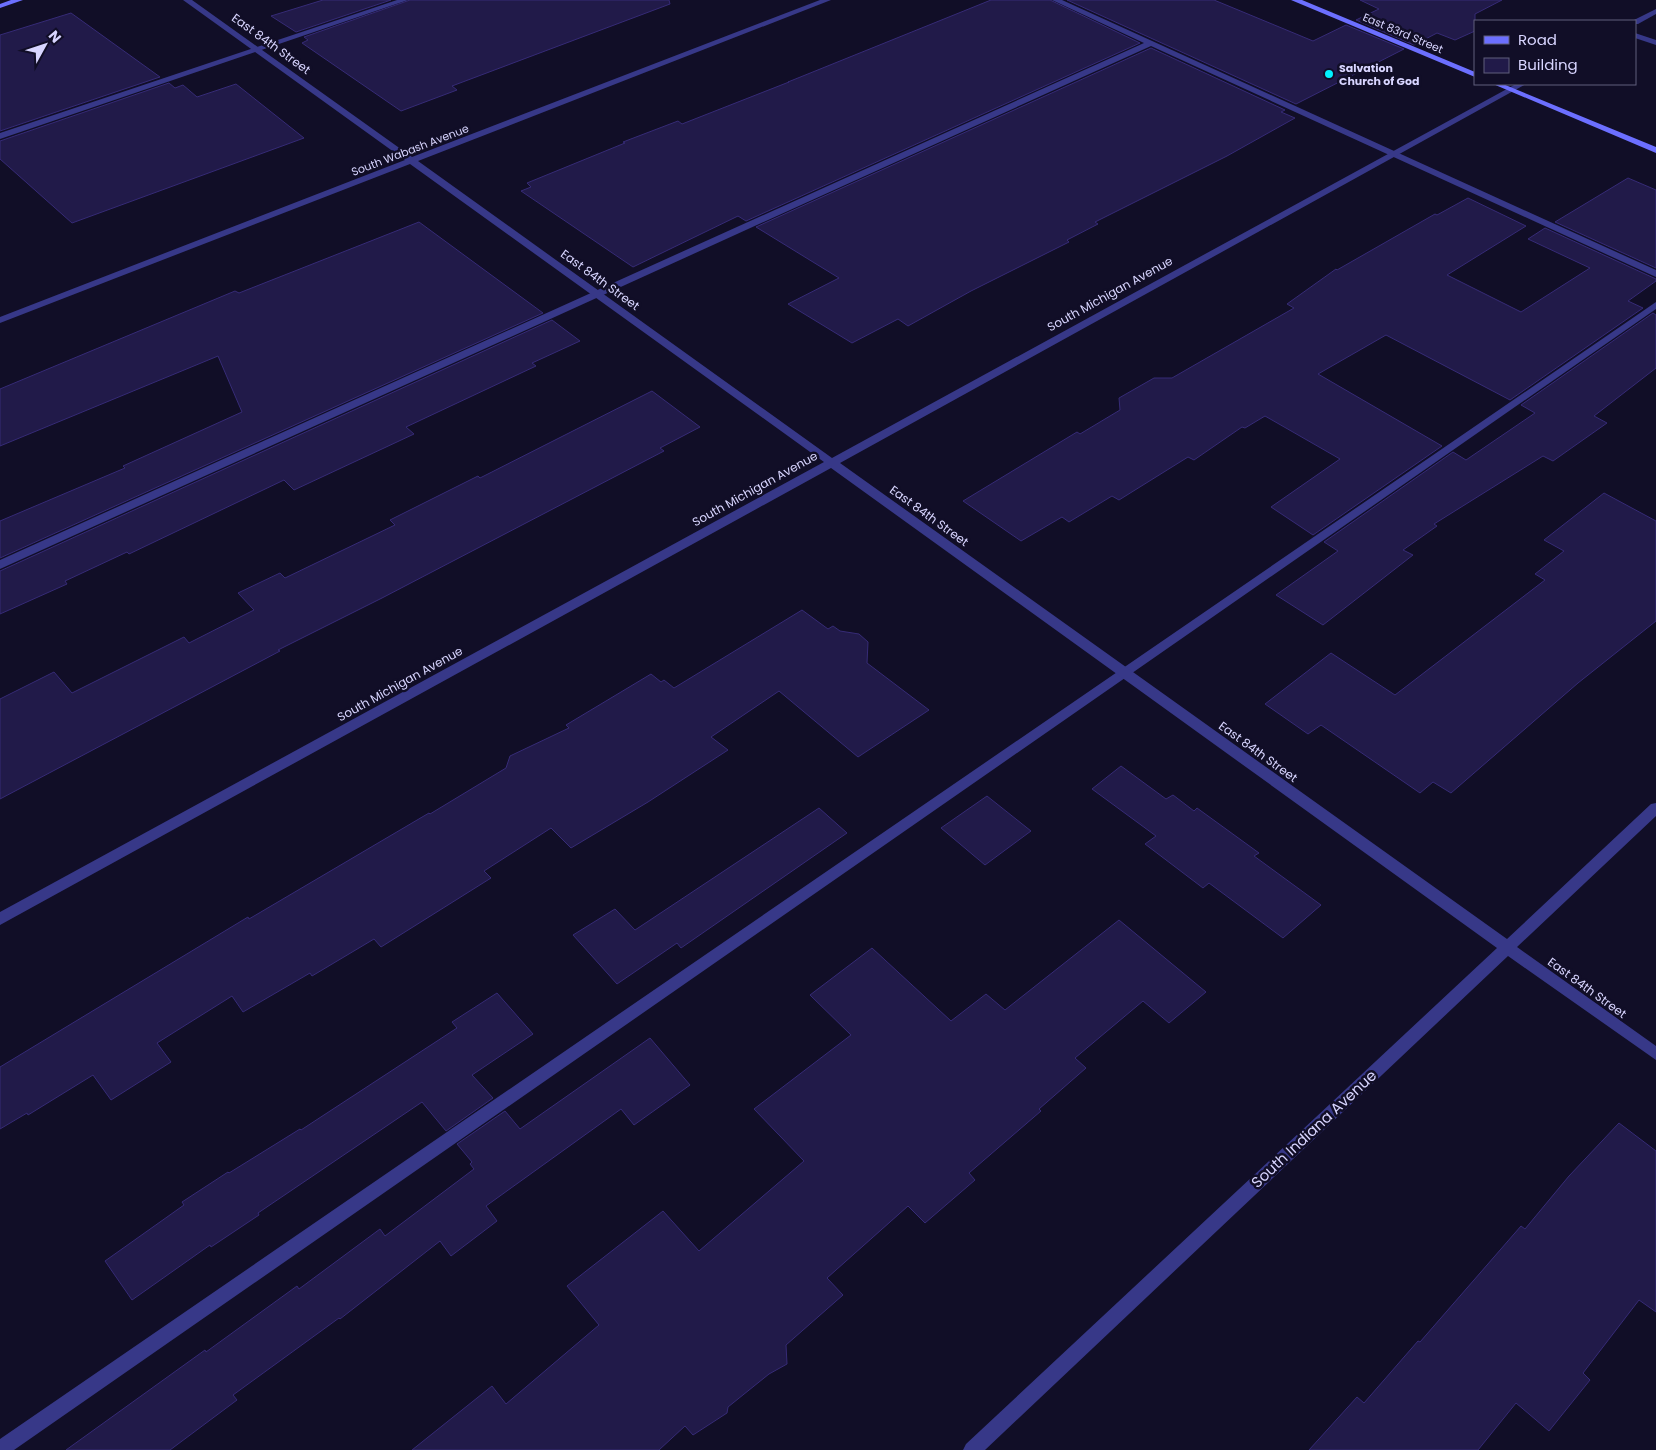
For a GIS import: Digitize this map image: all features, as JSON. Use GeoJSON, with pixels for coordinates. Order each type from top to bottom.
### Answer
{"type":"FeatureCollection","features":[{"type":"Feature","properties":{"kind":"street"},"geometry":{"type":"LineString","coordinates":[[0,6],[19,0]]}},
{"type":"Feature","properties":{"kind":"street","name":"East 84th Street"},"geometry":{"type":"LineString","coordinates":[[186,0],[1656,1054]]}},
{"type":"Feature","properties":{"kind":"street"},"geometry":{"type":"LineString","coordinates":[[0,136],[404,0]]}},
{"type":"Feature","properties":{"kind":"street","name":"South Wabash Avenue"},"geometry":{"type":"LineString","coordinates":[[0,320],[827,0]]}},
{"type":"Feature","properties":{"kind":"street"},"geometry":{"type":"LineString","coordinates":[[1056,0],[1656,274]]}},
{"type":"Feature","properties":{"kind":"street","name":"East 83rd Street"},"geometry":{"type":"LineString","coordinates":[[1295,0],[1474,74]]}},
{"type":"Feature","properties":{"kind":"street"},"geometry":{"type":"LineString","coordinates":[[1636,21],[1656,11]]}},
{"type":"Feature","properties":{"kind":"street"},"geometry":{"type":"LineString","coordinates":[[1636,35],[1656,43]]}},
{"type":"Feature","properties":{"kind":"street"},"geometry":{"type":"LineString","coordinates":[[0,565],[1151,43]]}},
{"type":"Feature","properties":{"kind":"street"},"geometry":{"type":"LineString","coordinates":[[1499,85],[1656,150]]}},
{"type":"Feature","properties":{"kind":"street","name":"South Michigan Avenue"},"geometry":{"type":"LineString","coordinates":[[0,919],[1520,85]]}},
{"type":"Feature","properties":{"kind":"street"},"geometry":{"type":"LineString","coordinates":[[0,1449],[1656,305]]}},
{"type":"Feature","properties":{"kind":"street","name":"South Indiana Avenue"},"geometry":{"type":"LineString","coordinates":[[972,1450],[1656,808]]}},
{"type":"Feature","properties":{"kind":"building"},"geometry":{"type":"Polygon","coordinates":[[[323,0],[391,0],[296,32],[271,16],[323,0]]]}},
{"type":"Feature","properties":{"kind":"building"},"geometry":{"type":"Polygon","coordinates":[[[410,0],[669,0],[670,4],[452,86],[457,90],[401,111],[302,43],[308,40],[304,37],[410,0]]]}},
{"type":"Feature","properties":{"kind":"building"},"geometry":{"type":"Polygon","coordinates":[[[991,0],[1050,0],[1140,43],[746,221],[738,216],[633,267],[521,191],[531,187],[527,183],[625,143],[623,142],[678,121],[682,124],[991,0]]]}},
{"type":"Feature","properties":{"kind":"building"},"geometry":{"type":"Polygon","coordinates":[[[1067,0],[1214,0],[1313,41],[1346,25],[1404,49],[1296,104],[1067,0]]]}},
{"type":"Feature","properties":{"kind":"building"},"geometry":{"type":"Polygon","coordinates":[[[1360,0],[1502,0],[1475,14],[1474,31],[1455,40],[1437,33],[1414,45],[1356,20],[1379,9],[1360,0]]]}},
{"type":"Feature","properties":{"kind":"building"},"geometry":{"type":"Polygon","coordinates":[[[71,13],[160,77],[0,131],[0,35],[71,13]]]}},
{"type":"Feature","properties":{"kind":"building"},"geometry":{"type":"Polygon","coordinates":[[[1151,48],[1285,110],[1281,112],[1295,118],[1227,156],[1095,222],[1098,224],[1067,240],[1069,242],[971,291],[908,326],[898,319],[852,343],[788,304],[839,278],[756,227],[1151,48]]]}},
{"type":"Feature","properties":{"kind":"building"},"geometry":{"type":"Polygon","coordinates":[[[169,83],[175,88],[183,85],[197,97],[236,84],[304,138],[72,223],[0,159],[0,141],[169,83]]]}},
{"type":"Feature","properties":{"kind":"building"},"geometry":{"type":"Polygon","coordinates":[[[1628,178],[1656,190],[1656,268],[1555,222],[1628,178]]]}},
{"type":"Feature","properties":{"kind":"building"},"geometry":{"type":"Polygon","coordinates":[[[1468,198],[1526,226],[1447,275],[1521,312],[1590,268],[1528,239],[1545,228],[1656,279],[1656,281],[1628,301],[1643,308],[1510,400],[1386,335],[1318,374],[1442,446],[1313,535],[1271,507],[1340,459],[1265,416],[1245,428],[1242,427],[1194,460],[1188,457],[1119,500],[1112,496],[1069,522],[1062,517],[1021,541],[963,501],[1077,432],[1080,434],[1120,410],[1119,398],[1154,378],[1172,378],[1294,308],[1287,304],[1336,269],[1435,214],[1437,215],[1468,198]]]}},
{"type":"Feature","properties":{"kind":"building"},"geometry":{"type":"Polygon","coordinates":[[[419,222],[543,313],[0,558],[0,521],[125,468],[123,466],[242,412],[218,356],[0,446],[0,389],[235,291],[239,293],[419,222]]]}},
{"type":"Feature","properties":{"kind":"building"},"geometry":{"type":"Polygon","coordinates":[[[1653,313],[1656,315],[1656,368],[1594,416],[1607,423],[1553,461],[1543,456],[1434,524],[1437,526],[1403,550],[1413,555],[1323,625],[1276,595],[1338,551],[1324,542],[1453,452],[1466,460],[1535,413],[1521,405],[1653,313]]]}},
{"type":"Feature","properties":{"kind":"building"},"geometry":{"type":"Polygon","coordinates":[[[552,320],[580,341],[532,363],[536,366],[406,427],[414,434],[294,490],[284,480],[129,554],[127,552],[65,581],[67,584],[0,614],[0,571],[552,320]]]}},
{"type":"Feature","properties":{"kind":"building"},"geometry":{"type":"Polygon","coordinates":[[[652,391],[700,427],[660,448],[664,451],[278,650],[280,651],[0,799],[0,699],[54,672],[72,693],[184,637],[189,643],[254,610],[238,593],[280,573],[285,578],[395,525],[390,520],[478,476],[480,478],[652,391]]]}},
{"type":"Feature","properties":{"kind":"building"},"geometry":{"type":"Polygon","coordinates":[[[1604,493],[1656,521],[1656,621],[1578,683],[1451,793],[1433,782],[1420,793],[1321,725],[1308,734],[1265,704],[1331,653],[1395,695],[1545,580],[1535,574],[1564,551],[1544,540],[1604,493]]]}},
{"type":"Feature","properties":{"kind":"building"},"geometry":{"type":"Polygon","coordinates":[[[802,610],[828,629],[833,626],[840,631],[859,634],[868,642],[867,663],[929,710],[858,757],[779,691],[711,737],[728,750],[648,802],[571,848],[551,828],[484,871],[491,878],[381,947],[374,939],[312,976],[310,973],[243,1012],[232,996],[157,1043],[171,1062],[111,1100],[93,1075],[28,1115],[27,1113],[0,1129],[0,1067],[248,917],[249,919],[430,814],[506,768],[510,756],[569,728],[566,725],[651,674],[661,682],[664,680],[674,688],[802,610]]]}},
{"type":"Feature","properties":{"kind":"building"},"geometry":{"type":"Polygon","coordinates":[[[1121,766],[1166,799],[1173,795],[1194,811],[1197,808],[1259,853],[1254,856],[1321,905],[1283,938],[1209,883],[1203,888],[1145,844],[1156,836],[1092,789],[1121,766]]]}},
{"type":"Feature","properties":{"kind":"building"},"geometry":{"type":"Polygon","coordinates":[[[987,796],[1031,831],[985,865],[941,828],[987,796]]]}},
{"type":"Feature","properties":{"kind":"building"},"geometry":{"type":"Polygon","coordinates":[[[819,808],[847,833],[681,948],[677,943],[617,984],[573,935],[615,909],[635,930],[819,808]]]}},
{"type":"Feature","properties":{"kind":"building"},"geometry":{"type":"Polygon","coordinates":[[[1119,920],[1206,992],[1169,1023],[1143,1001],[1075,1058],[1086,1068],[1039,1109],[1041,1111],[969,1173],[975,1180],[925,1223],[908,1206],[827,1278],[843,1295],[786,1345],[787,1364],[769,1374],[728,1407],[727,1413],[693,1435],[685,1426],[659,1450],[412,1450],[492,1386],[506,1404],[599,1325],[567,1286],[663,1211],[699,1251],[804,1161],[754,1109],[851,1035],[810,995],[872,948],[951,1021],[986,994],[1005,1010],[1119,920]]]}},
{"type":"Feature","properties":{"kind":"building"},"geometry":{"type":"Polygon","coordinates":[[[497,993],[533,1034],[472,1075],[493,1098],[446,1131],[422,1102],[132,1300],[105,1261],[184,1205],[182,1202],[228,1172],[301,1130],[457,1028],[452,1022],[497,993]]]}},
{"type":"Feature","properties":{"kind":"building"},"geometry":{"type":"Polygon","coordinates":[[[650,1038],[690,1085],[634,1125],[621,1109],[486,1206],[497,1221],[451,1256],[440,1241],[340,1319],[233,1395],[237,1400],[170,1450],[66,1450],[297,1286],[299,1289],[380,1229],[385,1236],[474,1169],[470,1164],[472,1162],[457,1144],[505,1111],[520,1129],[650,1038]]]}},
{"type":"Feature","properties":{"kind":"building"},"geometry":{"type":"Polygon","coordinates":[[[1619,1123],[1656,1151],[1656,1312],[1639,1300],[1583,1373],[1590,1380],[1549,1431],[1516,1403],[1478,1450],[1309,1450],[1357,1397],[1364,1403],[1521,1226],[1525,1229],[1569,1176],[1619,1123]]]}},
{"type":"Feature","properties":{"kind":"place","name":"Salvation Church of God"},"geometry":{"type":"Point","coordinates":[1329,74]}}]}
